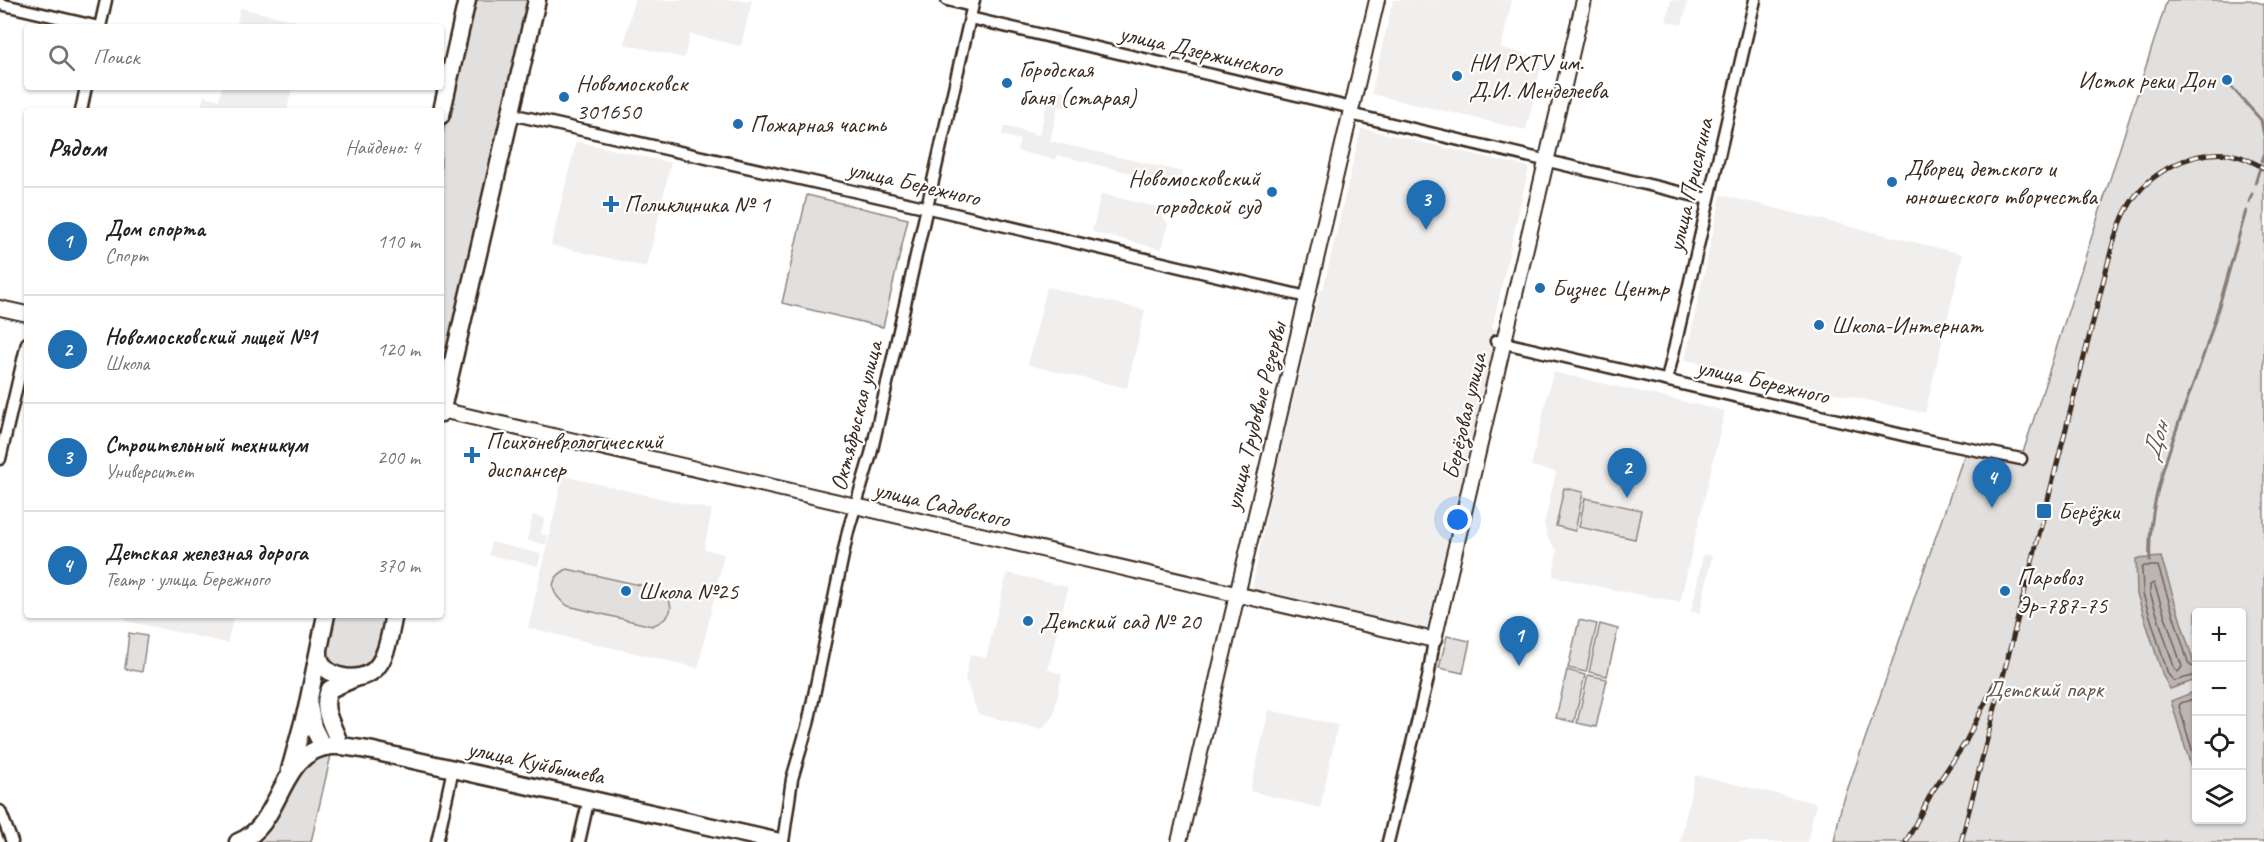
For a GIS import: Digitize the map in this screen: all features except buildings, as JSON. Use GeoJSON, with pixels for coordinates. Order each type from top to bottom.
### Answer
{"type":"FeatureCollection","features":[{"type":"Feature","properties":{"kind":"main road"},"geometry":{"type":"LineString","coordinates":[[443,108],[467,0]]}},
{"type":"Feature","properties":{"kind":"main road"},"geometry":{"type":"LineString","coordinates":[[444,398],[537,0]]}},
{"type":"Feature","properties":{"kind":"main road"},"geometry":{"type":"LineString","coordinates":[[238,842],[250,836],[264,822],[289,774],[309,698],[325,618]]}},
{"type":"Feature","properties":{"kind":"main road"},"geometry":{"type":"LineString","coordinates":[[332,746],[325,700],[330,688],[372,672],[377,667],[385,652],[393,618]]}},
{"type":"Feature","properties":{"kind":"main road"},"geometry":{"type":"LineString","coordinates":[[319,651],[318,660],[328,672],[357,678]]}},
{"type":"Feature","properties":{"kind":"main road"},"geometry":{"type":"LineString","coordinates":[[309,698],[313,727],[332,746]]}},
{"type":"Feature","properties":{"kind":"main road"},"geometry":{"type":"LineString","coordinates":[[289,774],[305,756],[332,746]]}},
{"type":"Feature","properties":{"kind":"main road","name":"улица Куйбышева"},"geometry":{"type":"LineString","coordinates":[[332,746],[589,798],[781,842]]}},
{"type":"Feature","properties":{"kind":"street"},"geometry":{"type":"LineString","coordinates":[[100,24],[106,0]]}},
{"type":"Feature","properties":{"kind":"street"},"geometry":{"type":"LineString","coordinates":[[947,0],[973,3]]}},
{"type":"Feature","properties":{"kind":"street","name":"улица Трудовые Резервы"},"geometry":{"type":"LineString","coordinates":[[1179,842],[1235,595],[1377,0]]}},
{"type":"Feature","properties":{"kind":"street","name":"Берёзовая улица"},"geometry":{"type":"LineString","coordinates":[[1388,842],[1426,685],[1500,342],[1547,162],[1584,0]]}},
{"type":"Feature","properties":{"kind":"street","name":"улица Присягина"},"geometry":{"type":"LineString","coordinates":[[1668,380],[1755,0]]}},
{"type":"Feature","properties":{"kind":"street","name":"Октябрьская улица"},"geometry":{"type":"LineString","coordinates":[[781,842],[792,779],[808,724],[848,531],[871,454],[973,3]]}},
{"type":"Feature","properties":{"kind":"street"},"geometry":{"type":"LineString","coordinates":[[0,4],[86,24]]}},
{"type":"Feature","properties":{"kind":"street","name":"улица Дзержинского"},"geometry":{"type":"LineString","coordinates":[[970,18],[1351,111],[1547,162],[1708,199]]}},
{"type":"Feature","properties":{"kind":"street"},"geometry":{"type":"LineString","coordinates":[[82,108],[85,90]]}},
{"type":"Feature","properties":{"kind":"street","name":"улица Бережного"},"geometry":{"type":"LineString","coordinates":[[511,114],[1307,297]]}},
{"type":"Feature","properties":{"kind":"street"},"geometry":{"type":"LineString","coordinates":[[0,308],[24,313]]}},
{"type":"Feature","properties":{"kind":"street","name":"улица Бережного"},"geometry":{"type":"LineString","coordinates":[[1500,342],[1916,438],[2021,459]]}},
{"type":"Feature","properties":{"kind":"street"},"geometry":{"type":"LineString","coordinates":[[0,459],[24,357]]}},
{"type":"Feature","properties":{"kind":"street","name":"улица Садовского"},"geometry":{"type":"LineString","coordinates":[[444,412],[1434,640]]}},
{"type":"Feature","properties":{"kind":"street"},"geometry":{"type":"LineString","coordinates":[[437,842],[453,769]]}},
{"type":"Feature","properties":{"kind":"street"},"geometry":{"type":"LineString","coordinates":[[579,842],[589,798]]}},
{"type":"Feature","properties":{"kind":"street"},"geometry":{"type":"LineString","coordinates":[[0,811],[12,842]]}},
{"type":"Feature","properties":{"kind":"shaded area"},"geometry":{"type":"Polygon","coordinates":[[[634,0],[752,0],[741,46],[690,34],[684,58],[624,44],[634,0]]]}},
{"type":"Feature","properties":{"kind":"shaded area","name":"НИ РХТУ им. Д.И. Менделеева"},"geometry":{"type":"Polygon","coordinates":[[[1393,0],[1512,0],[1501,48],[1543,58],[1526,130],[1371,94],[1393,0]]]}},
{"type":"Feature","properties":{"kind":"shaded area"},"geometry":{"type":"Polygon","coordinates":[[[1671,0],[1688,0],[1682,25],[1666,21],[1671,0]]]}},
{"type":"Feature","properties":{"kind":"shaded area"},"geometry":{"type":"Polygon","coordinates":[[[240,8],[307,23],[307,24],[237,24],[240,8]]]}},
{"type":"Feature","properties":{"kind":"shaded area"},"geometry":{"type":"Polygon","coordinates":[[[1051,88],[1070,92],[1067,108],[1058,106],[1050,141],[1183,172],[1180,185],[1057,155],[1055,160],[1017,151],[1020,140],[1002,135],[1004,126],[1039,135],[1051,88]]]}},
{"type":"Feature","properties":{"kind":"shaded area"},"geometry":{"type":"Polygon","coordinates":[[[221,90],[291,90],[288,108],[201,108],[204,96],[219,100],[221,90]]]}},
{"type":"Feature","properties":{"kind":"shaded area"},"geometry":{"type":"Polygon","coordinates":[[[1361,128],[1529,167],[1492,328],[1499,330],[1428,631],[1252,589],[1270,496],[1320,290],[1323,290],[1361,128]]]}},
{"type":"Feature","properties":{"kind":"shaded area","name":"Поликлиника № 1"},"geometry":{"type":"Polygon","coordinates":[[[576,141],[671,163],[647,267],[551,245],[576,141]]]}},
{"type":"Feature","properties":{"kind":"shaded area"},"geometry":{"type":"Polygon","coordinates":[[[1101,194],[1162,208],[1161,214],[1168,224],[1162,249],[1092,232],[1101,194]]]}},
{"type":"Feature","properties":{"kind":"shaded area","name":"Школа-Интернат"},"geometry":{"type":"Polygon","coordinates":[[[1721,195],[1963,254],[1925,413],[1685,360],[1721,195]]]}},
{"type":"Feature","properties":{"kind":"shaded area"},"geometry":{"type":"Polygon","coordinates":[[[1047,287],[1145,310],[1127,388],[1028,365],[1047,287]]]}},
{"type":"Feature","properties":{"kind":"shaded area"},"geometry":{"type":"Polygon","coordinates":[[[1553,372],[1725,411],[1680,602],[1553,576],[1557,550],[1548,538],[1544,525],[1556,472],[1531,466],[1553,372]]]}},
{"type":"Feature","properties":{"kind":"shaded area","name":"Школа №25"},"geometry":{"type":"Polygon","coordinates":[[[563,476],[712,510],[704,549],[724,554],[698,668],[528,628],[563,476]]]}},
{"type":"Feature","properties":{"kind":"shaded area"},"geometry":{"type":"Polygon","coordinates":[[[533,515],[545,518],[541,534],[548,536],[546,545],[527,540],[533,515]]]}},
{"type":"Feature","properties":{"kind":"shaded area"},"geometry":{"type":"Polygon","coordinates":[[[491,542],[541,554],[538,566],[489,555],[491,542]]]}},
{"type":"Feature","properties":{"kind":"shaded area"},"geometry":{"type":"Polygon","coordinates":[[[1703,554],[1712,556],[1700,613],[1691,612],[1703,554]]]}},
{"type":"Feature","properties":{"kind":"shaded area","name":"Детский сад № 20"},"geometry":{"type":"Polygon","coordinates":[[[1007,573],[1068,587],[1048,670],[1062,674],[1053,717],[1041,729],[978,714],[965,678],[970,654],[986,658],[1007,573]]]}},
{"type":"Feature","properties":{"kind":"shaded area"},"geometry":{"type":"Polygon","coordinates":[[[126,618],[233,618],[227,643],[126,621],[126,618]]]}},
{"type":"Feature","properties":{"kind":"shaded area"},"geometry":{"type":"Polygon","coordinates":[[[1269,710],[1338,725],[1320,808],[1250,791],[1269,710]]]}},
{"type":"Feature","properties":{"kind":"shaded area"},"geometry":{"type":"Polygon","coordinates":[[[1695,775],[1816,803],[1807,842],[1680,842],[1695,775]]]}},
{"type":"Feature","properties":{"kind":"green space"},"geometry":{"type":"Polygon","coordinates":[[[474,0],[529,0],[444,376],[444,129],[474,0]]]}},
{"type":"Feature","properties":{"kind":"green space","name":"Детский парк"},"geometry":{"type":"Polygon","coordinates":[[[2167,0],[2250,0],[2264,4],[2264,842],[1834,842],[1841,808],[1967,447],[2021,459],[2167,0]]]}},
{"type":"Feature","properties":{"kind":"green space"},"geometry":{"type":"Polygon","coordinates":[[[807,195],[908,219],[883,327],[782,303],[807,195]]]}},
{"type":"Feature","properties":{"kind":"green space"},"geometry":{"type":"Polygon","coordinates":[[[1564,488],[1583,492],[1575,531],[1556,526],[1564,488]]]}},
{"type":"Feature","properties":{"kind":"green space"},"geometry":{"type":"Polygon","coordinates":[[[1585,498],[1641,510],[1635,539],[1579,527],[1585,498]]]}},
{"type":"Feature","properties":{"kind":"green space"},"geometry":{"type":"Polygon","coordinates":[[[567,569],[662,590],[670,602],[668,616],[652,626],[568,606],[557,597],[553,587],[556,578],[567,569]]]}},
{"type":"Feature","properties":{"kind":"green space"},"geometry":{"type":"Polygon","coordinates":[[[332,618],[387,618],[377,660],[361,672],[326,664],[324,655],[332,618]]]}},
{"type":"Feature","properties":{"kind":"green space"},"geometry":{"type":"Polygon","coordinates":[[[1579,620],[1597,624],[1586,672],[1568,668],[1579,620]]]}},
{"type":"Feature","properties":{"kind":"green space"},"geometry":{"type":"Polygon","coordinates":[[[1600,624],[1618,629],[1607,676],[1589,672],[1600,624]]]}},
{"type":"Feature","properties":{"kind":"green space"},"geometry":{"type":"Polygon","coordinates":[[[129,633],[147,636],[142,672],[125,669],[129,633]]]}},
{"type":"Feature","properties":{"kind":"green space"},"geometry":{"type":"Polygon","coordinates":[[[1447,636],[1470,641],[1463,673],[1439,668],[1447,636]]]}},
{"type":"Feature","properties":{"kind":"green space"},"geometry":{"type":"Polygon","coordinates":[[[1567,670],[1585,675],[1574,722],[1556,718],[1567,670]]]}},
{"type":"Feature","properties":{"kind":"green space"},"geometry":{"type":"Polygon","coordinates":[[[1588,675],[1607,679],[1596,727],[1577,723],[1588,675]]]}},
{"type":"Feature","properties":{"kind":"green space"},"geometry":{"type":"Polygon","coordinates":[[[325,755],[331,755],[311,842],[254,842],[269,830],[301,772],[312,762],[325,755]]]}},
{"type":"Feature","properties":{"kind":"water"},"geometry":{"type":"Polygon","coordinates":[[[2161,557],[2192,657],[2192,681],[2170,689],[2163,676],[2137,594],[2136,559],[2161,557]]]}},
{"type":"Feature","properties":{"kind":"water"},"geometry":{"type":"Polygon","coordinates":[[[2192,693],[2192,770],[2171,701],[2192,693]]]}},
{"type":"Feature","properties":{"kind":"waterway","name":"Дон"},"geometry":{"type":"LineString","coordinates":[[2228,83],[2261,120],[2264,136]]}},
{"type":"Feature","properties":{"kind":"waterway","name":"Дон"},"geometry":{"type":"LineString","coordinates":[[2262,161],[2264,155]]}},
{"type":"Feature","properties":{"kind":"waterway","name":"Дон"},"geometry":{"type":"LineString","coordinates":[[2255,183],[2260,168]]}},
{"type":"Feature","properties":{"kind":"waterway","name":"Дон"},"geometry":{"type":"LineString","coordinates":[[2249,202],[2252,194]]}},
{"type":"Feature","properties":{"kind":"waterway","name":"Дон"},"geometry":{"type":"LineString","coordinates":[[2150,561],[2153,512],[2159,487],[2174,436],[2213,327],[2246,211]]}},
{"type":"Feature","properties":{"kind":"railway"},"geometry":{"type":"LineString","coordinates":[[1961,842],[2113,243],[2122,218],[2138,192],[2148,182],[2186,160],[2215,154],[2229,154],[2264,168]]}},
{"type":"Feature","properties":{"kind":"railway"},"geometry":{"type":"LineString","coordinates":[[1906,842],[1932,792],[1965,743],[1995,683]]}},
{"type":"Feature","properties":{"kind":"place","name":"НИ РХТУ им. Д.И. Менделеева"},"geometry":{"type":"Point","coordinates":[1457,76]}},
{"type":"Feature","properties":{"kind":"place","name":"Исток реки Дон"},"geometry":{"type":"Point","coordinates":[2227,80]}},
{"type":"Feature","properties":{"kind":"place","name":"Городская баня (старая)"},"geometry":{"type":"Point","coordinates":[1007,83]}},
{"type":"Feature","properties":{"kind":"place","name":"Новомосковск 301650"},"geometry":{"type":"Point","coordinates":[564,97]}},
{"type":"Feature","properties":{"kind":"place","name":"Пожарная часть"},"geometry":{"type":"Point","coordinates":[738,124]}},
{"type":"Feature","properties":{"kind":"place","name":"Дворец детского и юношеского творчества"},"geometry":{"type":"Point","coordinates":[1892,182]}},
{"type":"Feature","properties":{"kind":"place","name":"Новомосковский городской суд"},"geometry":{"type":"Point","coordinates":[1272,192]}},
{"type":"Feature","properties":{"kind":"place","name":"Поликлиника № 1"},"geometry":{"type":"Point","coordinates":[611,204]}},
{"type":"Feature","properties":{"kind":"place","name":"Строительный техникум"},"geometry":{"type":"Point","coordinates":[1426,230]}},
{"type":"Feature","properties":{"kind":"place","name":"Бизнес Центр"},"geometry":{"type":"Point","coordinates":[1540,288]}},
{"type":"Feature","properties":{"kind":"place","name":"Школа-Интернат"},"geometry":{"type":"Point","coordinates":[1819,325]}},
{"type":"Feature","properties":{"kind":"place","name":"Психоневрологический диспансер"},"geometry":{"type":"Point","coordinates":[472,455]}},
{"type":"Feature","properties":{"kind":"place","name":"Новомосковский лицей №1"},"geometry":{"type":"Point","coordinates":[1627,498]}},
{"type":"Feature","properties":{"kind":"place","name":"Детская железная дорога"},"geometry":{"type":"Point","coordinates":[1992,508]}},
{"type":"Feature","properties":{"kind":"place","name":"Берёзки"},"geometry":{"type":"Point","coordinates":[2044,511]}},
{"type":"Feature","properties":{"kind":"place","name":"Школа №25"},"geometry":{"type":"Point","coordinates":[626,591]}},
{"type":"Feature","properties":{"kind":"place","name":"Паровоз Эр-787-75"},"geometry":{"type":"Point","coordinates":[2005,591]}},
{"type":"Feature","properties":{"kind":"place","name":"Детский сад № 20"},"geometry":{"type":"Point","coordinates":[1028,621]}},
{"type":"Feature","properties":{"kind":"place","name":"Дом спорта"},"geometry":{"type":"Point","coordinates":[1519,666]}}]}
